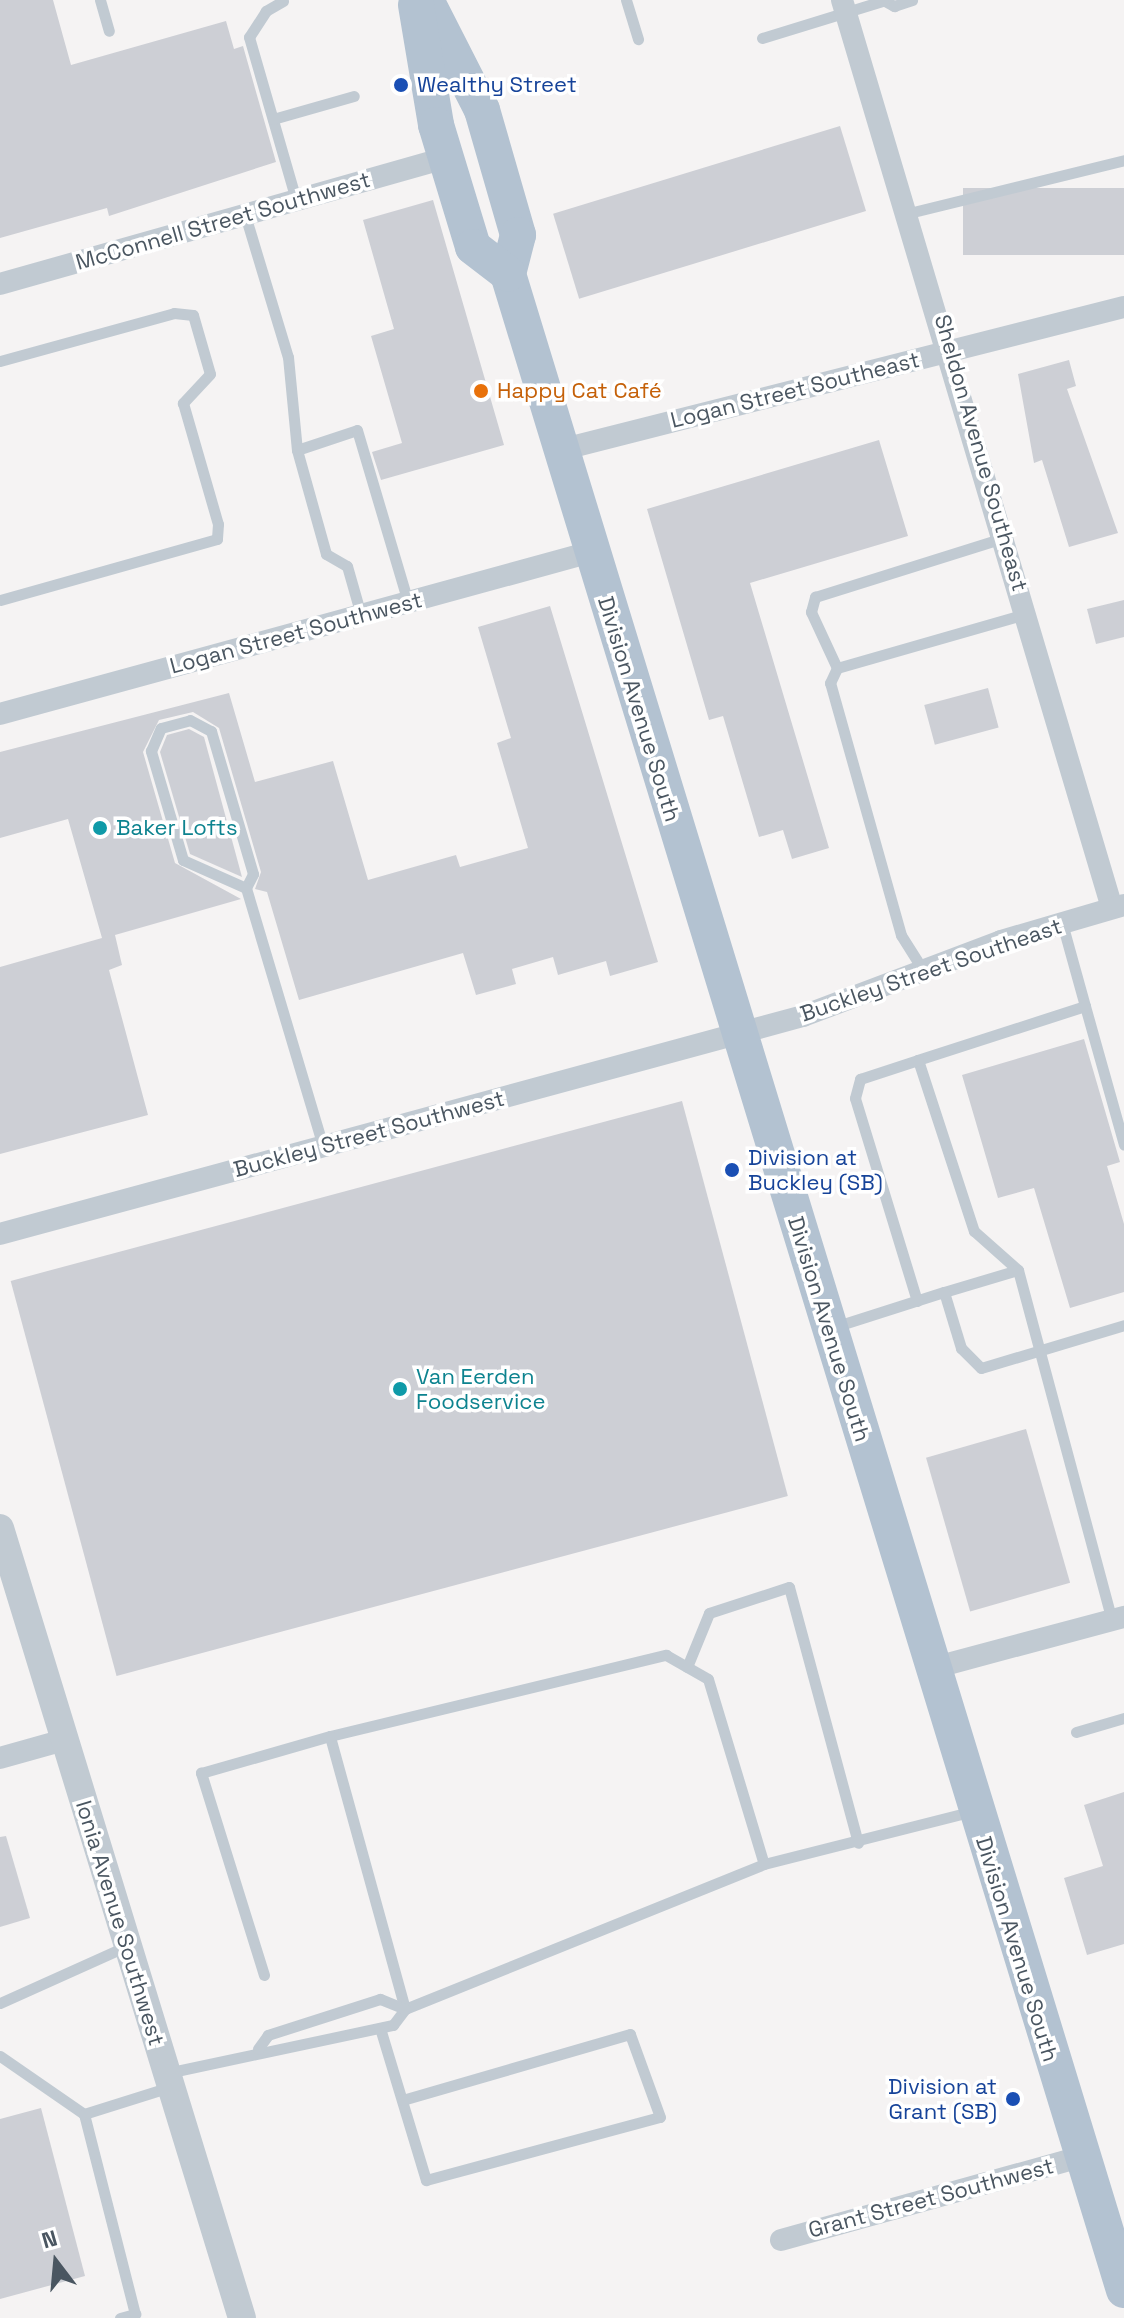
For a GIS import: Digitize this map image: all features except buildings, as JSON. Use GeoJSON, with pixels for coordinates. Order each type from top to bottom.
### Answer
{"type":"FeatureCollection","features":[{"type":"Feature","properties":{"kind":"main road"},"geometry":{"type":"LineString","coordinates":[[415,0],[446,158],[473,247],[508,274],[518,235],[482,110],[426,0]]}},
{"type":"Feature","properties":{"kind":"main road","name":"Division Avenue South"},"geometry":{"type":"LineString","coordinates":[[508,274],[974,1811],[1124,2290]]}},
{"type":"Feature","properties":{"kind":"street","name":"Sheldon Avenue Southeast"},"geometry":{"type":"LineString","coordinates":[[844,5],[1118,907]]}},
{"type":"Feature","properties":{"kind":"street","name":"McConnell Street Southwest"},"geometry":{"type":"LineString","coordinates":[[0,284],[446,158]]}},
{"type":"Feature","properties":{"kind":"street","name":"Logan Street Southeast"},"geometry":{"type":"LineString","coordinates":[[560,450],[1124,307]]}},
{"type":"Feature","properties":{"kind":"street","name":"Logan Street Southwest"},"geometry":{"type":"LineString","coordinates":[[0,714],[591,552]]}},
{"type":"Feature","properties":{"kind":"street","name":"Buckley Street Southeast"},"geometry":{"type":"LineString","coordinates":[[737,1033],[1118,907]]}},
{"type":"Feature","properties":{"kind":"street","name":"Buckley Street Southwest"},"geometry":{"type":"LineString","coordinates":[[0,1234],[737,1033]]}},
{"type":"Feature","properties":{"kind":"street","name":"Ionia Avenue Southwest"},"geometry":{"type":"LineString","coordinates":[[0,1528],[242,2318]]}},
{"type":"Feature","properties":{"kind":"street"},"geometry":{"type":"LineString","coordinates":[[933,1668],[1118,1619]]}},
{"type":"Feature","properties":{"kind":"street"},"geometry":{"type":"LineString","coordinates":[[0,1758],[64,1740]]}},
{"type":"Feature","properties":{"kind":"street","name":"Grant Street Southwest"},"geometry":{"type":"LineString","coordinates":[[781,2240],[1081,2157]]}},
{"type":"Feature","properties":{"kind":"lane"},"geometry":{"type":"LineString","coordinates":[[100,0],[109,31]]}},
{"type":"Feature","properties":{"kind":"lane"},"geometry":{"type":"LineString","coordinates":[[284,0],[249,31],[296,200]]}},
{"type":"Feature","properties":{"kind":"lane"},"geometry":{"type":"LineString","coordinates":[[626,0],[638,39]]}},
{"type":"Feature","properties":{"kind":"lane"},"geometry":{"type":"LineString","coordinates":[[762,38],[844,5],[912,0]]}},
{"type":"Feature","properties":{"kind":"lane"},"geometry":{"type":"LineString","coordinates":[[273,119],[354,96]]}},
{"type":"Feature","properties":{"kind":"lane"},"geometry":{"type":"LineString","coordinates":[[909,213],[1124,160]]}},
{"type":"Feature","properties":{"kind":"lane"},"geometry":{"type":"LineString","coordinates":[[245,215],[288,357],[297,450],[326,554],[347,566],[361,615]]}},
{"type":"Feature","properties":{"kind":"lane"},"geometry":{"type":"LineString","coordinates":[[0,361],[174,313],[193,315],[210,374],[183,403],[218,524],[217,539],[0,600]]}},
{"type":"Feature","properties":{"kind":"lane"},"geometry":{"type":"LineString","coordinates":[[297,450],[357,430],[408,602]]}},
{"type":"Feature","properties":{"kind":"lane"},"geometry":{"type":"LineString","coordinates":[[837,668],[811,612],[815,597],[1005,537]]}},
{"type":"Feature","properties":{"kind":"lane"},"geometry":{"type":"LineString","coordinates":[[923,970],[901,935],[830,683],[837,668],[1027,613]]}},
{"type":"Feature","properties":{"kind":"lane"},"geometry":{"type":"LineString","coordinates":[[246,888],[183,860],[151,751],[161,728],[190,720],[211,731],[253,874],[246,888],[323,1146]]}},
{"type":"Feature","properties":{"kind":"lane"},"geometry":{"type":"LineString","coordinates":[[1062,923],[1124,1145]]}},
{"type":"Feature","properties":{"kind":"lane"},"geometry":{"type":"LineString","coordinates":[[917,1301],[855,1098],[860,1079],[1085,1006]]}},
{"type":"Feature","properties":{"kind":"lane"},"geometry":{"type":"LineString","coordinates":[[918,1060],[974,1231],[1018,1270],[1044,1351],[1118,1619]]}},
{"type":"Feature","properties":{"kind":"lane"},"geometry":{"type":"LineString","coordinates":[[829,1329],[1018,1270]]}},
{"type":"Feature","properties":{"kind":"lane"},"geometry":{"type":"LineString","coordinates":[[944,1292],[961,1348],[981,1368],[1124,1325]]}},
{"type":"Feature","properties":{"kind":"lane"},"geometry":{"type":"LineString","coordinates":[[687,1667],[709,1613],[789,1587],[858,1843]]}},
{"type":"Feature","properties":{"kind":"lane"},"geometry":{"type":"LineString","coordinates":[[264,1975],[201,1773],[330,1736],[666,1655],[708,1679],[764,1864]]}},
{"type":"Feature","properties":{"kind":"lane"},"geometry":{"type":"LineString","coordinates":[[1076,1732],[1124,1718]]}},
{"type":"Feature","properties":{"kind":"lane"},"geometry":{"type":"LineString","coordinates":[[330,1736],[405,2009]]}},
{"type":"Feature","properties":{"kind":"lane"},"geometry":{"type":"LineString","coordinates":[[84,2114],[258,2049],[276,2054],[380,2028],[405,2009],[764,1864],[858,1843],[974,1811]]}},
{"type":"Feature","properties":{"kind":"lane"},"geometry":{"type":"LineString","coordinates":[[0,2003],[127,1945]]}},
{"type":"Feature","properties":{"kind":"lane"},"geometry":{"type":"LineString","coordinates":[[258,2049],[268,2035],[380,1999],[405,2009]]}},
{"type":"Feature","properties":{"kind":"lane"},"geometry":{"type":"LineString","coordinates":[[380,2028],[426,2180],[660,2117],[630,2034],[403,2100]]}},
{"type":"Feature","properties":{"kind":"lane"},"geometry":{"type":"LineString","coordinates":[[0,2056],[84,2114],[135,2314],[120,2318]]}},
{"type":"Feature","properties":{"kind":"place","name":"Wealthy Street"},"geometry":{"type":"Point","coordinates":[401,85]}},
{"type":"Feature","properties":{"kind":"place","name":"Happy Cat Café"},"geometry":{"type":"Point","coordinates":[481,391]}},
{"type":"Feature","properties":{"kind":"place","name":"Baker Lofts"},"geometry":{"type":"Point","coordinates":[100,828]}},
{"type":"Feature","properties":{"kind":"place","name":"Division at Buckley (SB)"},"geometry":{"type":"Point","coordinates":[732,1170]}},
{"type":"Feature","properties":{"kind":"place","name":"Van Eerden Foodservice"},"geometry":{"type":"Point","coordinates":[400,1389]}},
{"type":"Feature","properties":{"kind":"place","name":"Division at Grant (SB)"},"geometry":{"type":"Point","coordinates":[1013,2099]}}]}
